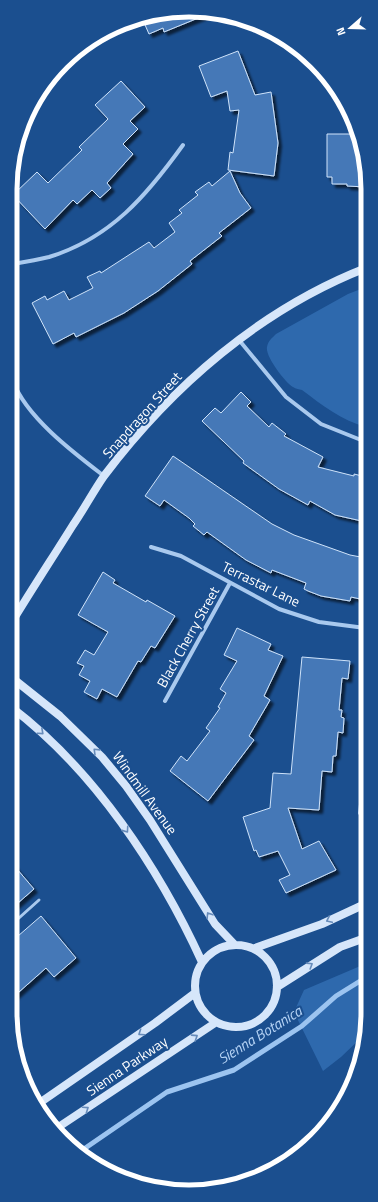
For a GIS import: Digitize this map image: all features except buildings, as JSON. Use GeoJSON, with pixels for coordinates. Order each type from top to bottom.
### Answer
{"type":"FeatureCollection","features":[{"type":"Feature","properties":{"kind":"street"},"geometry":{"type":"LineString","coordinates":[[17,263],[62,252],[90,240],[113,224],[133,207],[150,188],[183,145]]}},
{"type":"Feature","properties":{"kind":"street","name":"Snapdragon Street"},"geometry":{"type":"LineString","coordinates":[[17,614],[104,477],[171,398],[204,367],[239,340],[285,308],[339,279],[361,270]]}},
{"type":"Feature","properties":{"kind":"street"},"geometry":{"type":"LineString","coordinates":[[239,340],[286,397],[321,424],[361,440]]}},
{"type":"Feature","properties":{"kind":"street"},"geometry":{"type":"LineString","coordinates":[[17,392],[53,433],[104,477]]}},
{"type":"Feature","properties":{"kind":"street","name":"Terrastar Lane"},"geometry":{"type":"LineString","coordinates":[[151,547],[181,556],[279,609],[319,622],[361,627]]}},
{"type":"Feature","properties":{"kind":"street","name":"Black Cherry Street"},"geometry":{"type":"LineString","coordinates":[[165,701],[230,583]]}},
{"type":"Feature","properties":{"kind":"street","name":"Windmill Avenue"},"geometry":{"type":"LineString","coordinates":[[17,682],[60,716],[102,757],[126,786],[150,820],[215,924],[234,944]]}},
{"type":"Feature","properties":{"kind":"street"},"geometry":{"type":"LineString","coordinates":[[17,712],[52,742],[107,804],[141,853],[177,911],[202,962]]}},
{"type":"Feature","properties":{"kind":"street"},"geometry":{"type":"LineString","coordinates":[[360,813],[361,804]]}},
{"type":"Feature","properties":{"kind":"street"},"geometry":{"type":"LineString","coordinates":[[255,948],[268,960],[275,972],[277,986],[275,999],[269,1010],[260,1019],[249,1025],[236,1027],[215,1023],[203,1010],[195,993],[196,973],[202,962],[216,949],[225,945],[234,944],[255,948],[322,924],[361,906]]}},
{"type":"Feature","properties":{"kind":"street"},"geometry":{"type":"LineString","coordinates":[[277,986],[340,947],[361,939]]}},
{"type":"Feature","properties":{"kind":"street","name":"Sienna Parkway"},"geometry":{"type":"LineString","coordinates":[[42,1102],[155,1023],[195,993]]}},
{"type":"Feature","properties":{"kind":"street","name":"Sienna Parkway"},"geometry":{"type":"LineString","coordinates":[[60,1126],[215,1023]]}},
{"type":"Feature","properties":{"kind":"lane"},"geometry":{"type":"LineString","coordinates":[[17,920],[39,900]]}},
{"type":"Feature","properties":{"kind":"shaded area"},"geometry":{"type":"Polygon","coordinates":[[[361,289],[361,425],[340,416],[302,390],[294,388],[281,375],[272,362],[267,351],[269,341],[276,334],[348,294],[361,289]]]}},
{"type":"Feature","properties":{"kind":"shaded area"},"geometry":{"type":"Polygon","coordinates":[[[361,966],[361,1024],[359,1040],[341,1057],[323,1071],[294,1012],[304,990],[361,966]]]}},
{"type":"Feature","properties":{"kind":"waterway","name":"Sienna Botanica"},"geometry":{"type":"LineString","coordinates":[[84,1149],[167,1092],[234,1070],[302,1026],[336,996],[361,980]]}}]}
